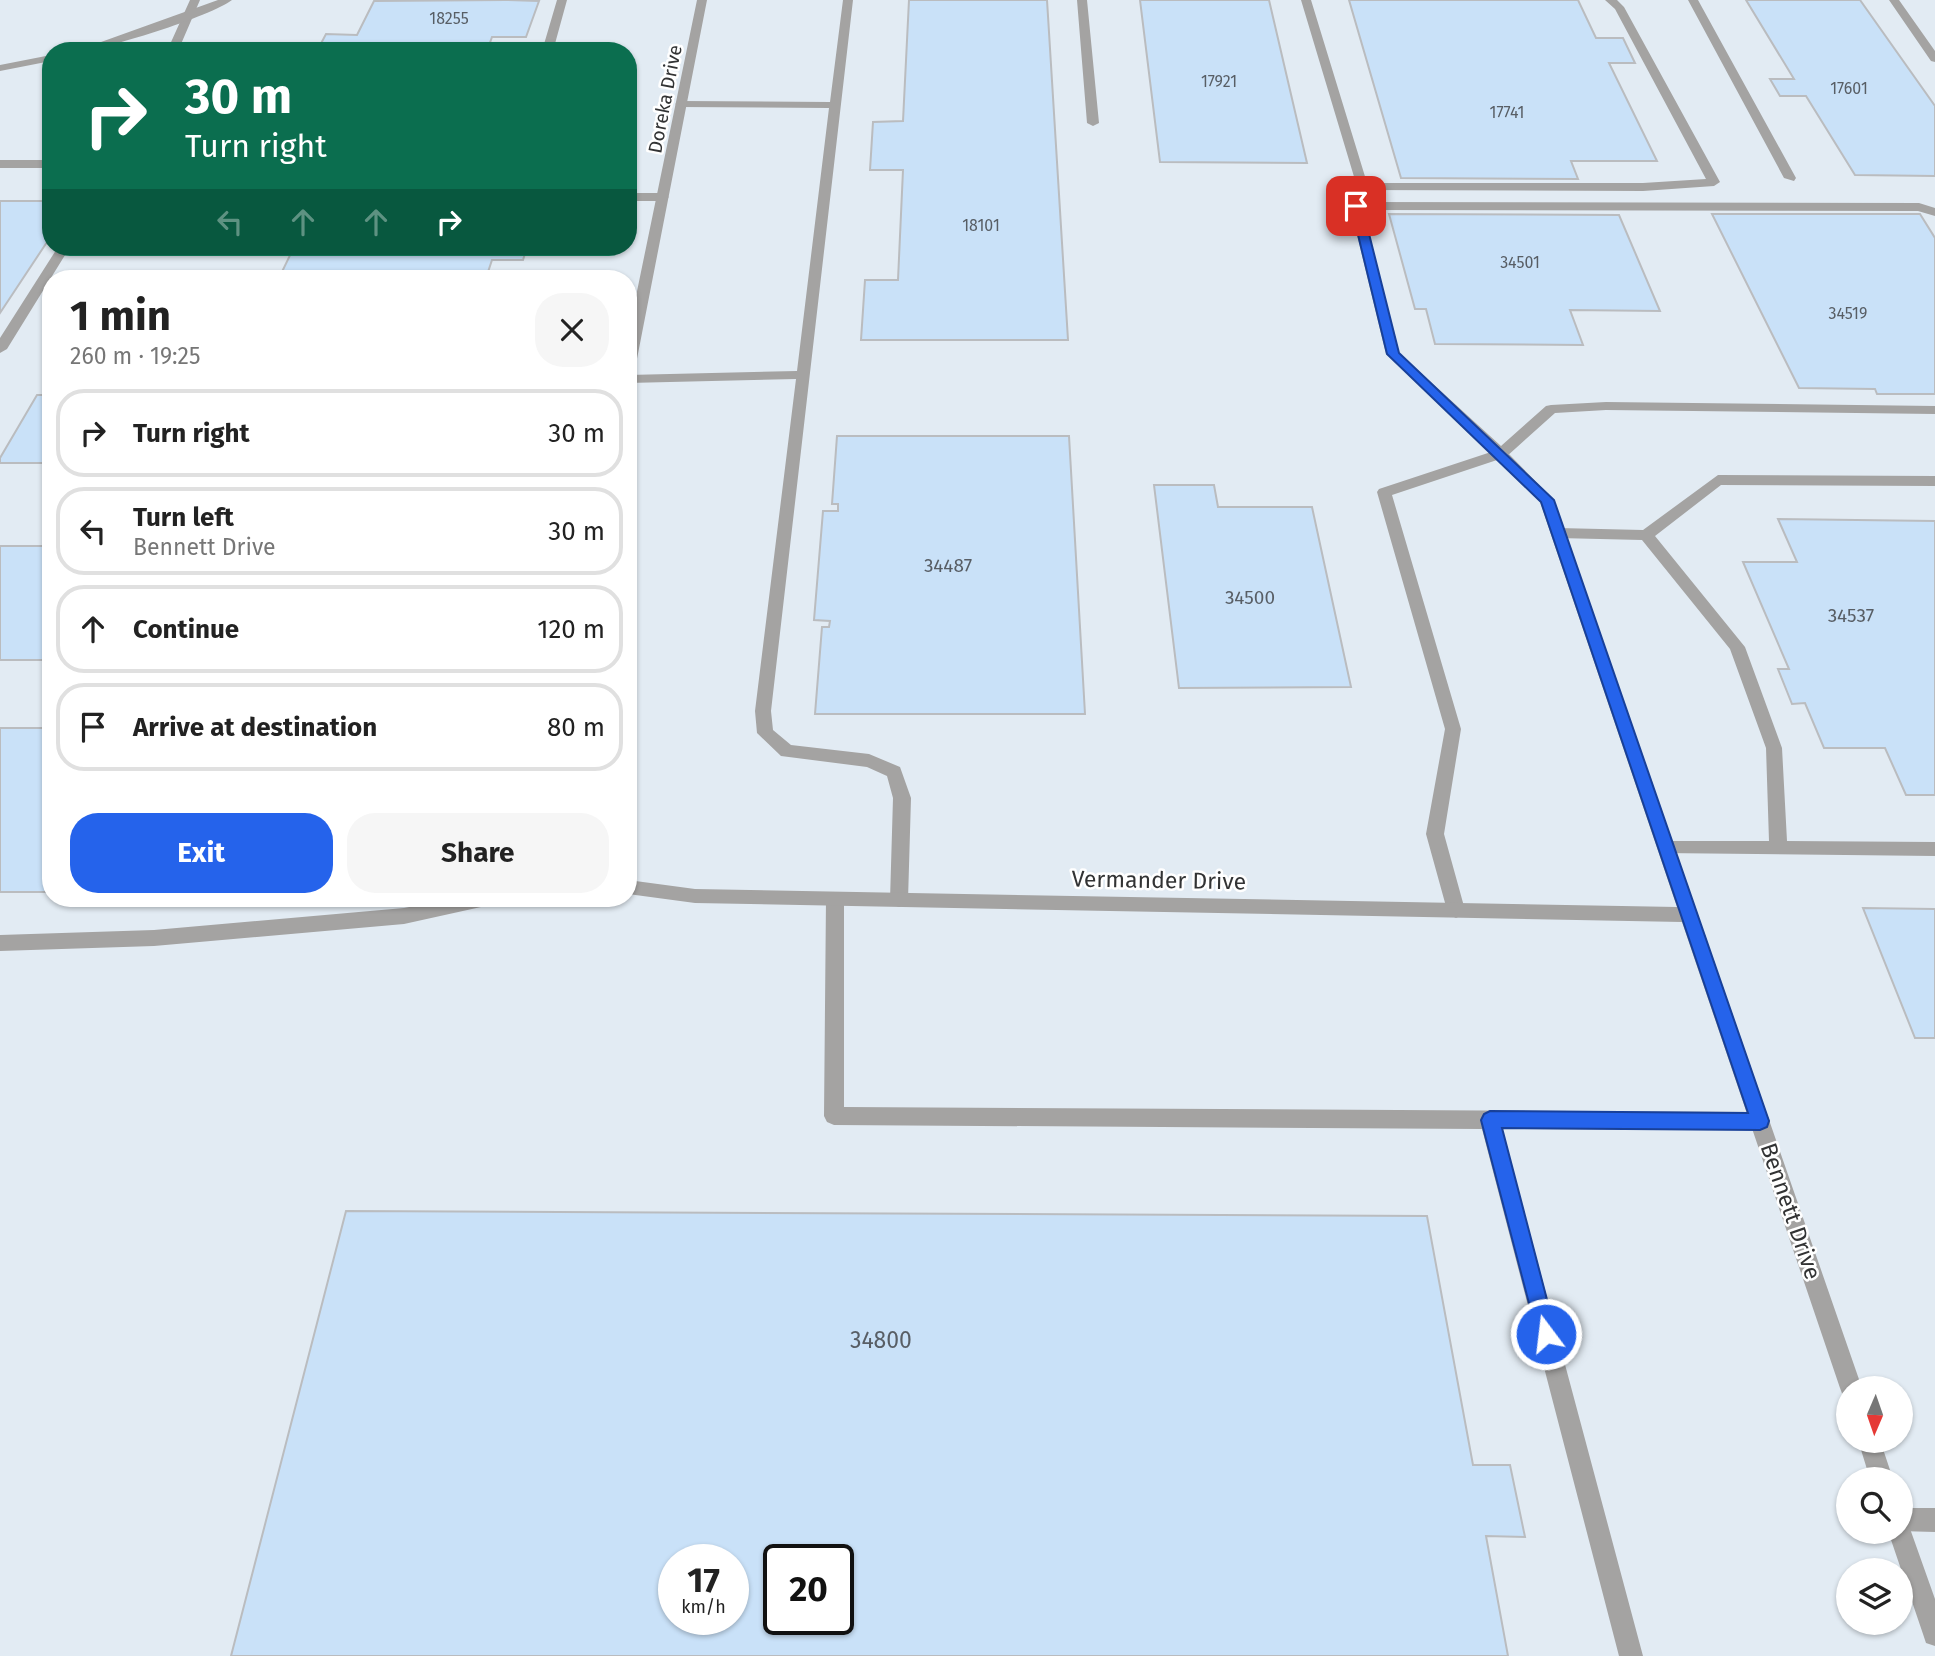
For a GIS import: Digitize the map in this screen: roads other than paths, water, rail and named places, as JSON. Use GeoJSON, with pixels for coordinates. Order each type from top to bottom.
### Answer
{"type":"FeatureCollection","features":[{"type":"Feature","properties":{"kind":"street"},"geometry":{"type":"LineString","coordinates":[[176,42],[195,0]]}},
{"type":"Feature","properties":{"kind":"street"},"geometry":{"type":"LineString","coordinates":[[108,42],[227,0]]}},
{"type":"Feature","properties":{"kind":"street"},"geometry":{"type":"LineString","coordinates":[[550,42],[562,0]]}},
{"type":"Feature","properties":{"kind":"street","name":"Doreka Drive"},"geometry":{"type":"LineString","coordinates":[[637,325],[702,0]]}},
{"type":"Feature","properties":{"kind":"street"},"geometry":{"type":"LineString","coordinates":[[848,0],[763,711],[765,733],[788,751],[869,761],[894,772],[901,798],[899,900]]}},
{"type":"Feature","properties":{"kind":"street"},"geometry":{"type":"LineString","coordinates":[[1082,0],[1093,123]]}},
{"type":"Feature","properties":{"kind":"street"},"geometry":{"type":"LineString","coordinates":[[1306,0],[1362,187],[1643,187],[1714,182],[1619,7],[1610,0]]}},
{"type":"Feature","properties":{"kind":"street"},"geometry":{"type":"LineString","coordinates":[[1693,0],[1790,178]]}},
{"type":"Feature","properties":{"kind":"street"},"geometry":{"type":"LineString","coordinates":[[1894,0],[1935,59]]}},
{"type":"Feature","properties":{"kind":"street"},"geometry":{"type":"LineString","coordinates":[[0,68],[42,60]]}},
{"type":"Feature","properties":{"kind":"street"},"geometry":{"type":"LineString","coordinates":[[681,104],[836,105]]}},
{"type":"Feature","properties":{"kind":"street"},"geometry":{"type":"LineString","coordinates":[[0,164],[42,164]]}},
{"type":"Feature","properties":{"kind":"street"},"geometry":{"type":"LineString","coordinates":[[637,197],[663,197]]}},
{"type":"Feature","properties":{"kind":"street","name":"Bennett Drive"},"geometry":{"type":"LineString","coordinates":[[1847,1376],[1547,500],[1393,354],[1356,206],[1919,207],[1935,212]]}},
{"type":"Feature","properties":{"kind":"street"},"geometry":{"type":"LineString","coordinates":[[0,349],[42,282]]}},
{"type":"Feature","properties":{"kind":"street"},"geometry":{"type":"LineString","coordinates":[[637,379],[803,375]]}},
{"type":"Feature","properties":{"kind":"street"},"geometry":{"type":"LineString","coordinates":[[1456,910],[1435,834],[1453,729],[1384,492],[1501,454],[1551,409],[1606,406],[1935,410]]}},
{"type":"Feature","properties":{"kind":"street"},"geometry":{"type":"LineString","coordinates":[[1558,533],[1646,534],[1718,480],[1935,481]]}},
{"type":"Feature","properties":{"kind":"street"},"geometry":{"type":"LineString","coordinates":[[1646,534],[1737,647],[1774,748],[1778,848]]}},
{"type":"Feature","properties":{"kind":"street"},"geometry":{"type":"LineString","coordinates":[[1667,848],[1935,849]]}},
{"type":"Feature","properties":{"kind":"street","name":"Vermander Drive"},"geometry":{"type":"LineString","coordinates":[[637,888],[695,896],[1690,915]]}},
{"type":"Feature","properties":{"kind":"street"},"geometry":{"type":"LineString","coordinates":[[835,899],[834,1116],[1760,1121]]}},
{"type":"Feature","properties":{"kind":"street"},"geometry":{"type":"LineString","coordinates":[[0,943],[154,938],[404,916],[447,907]]}},
{"type":"Feature","properties":{"kind":"street"},"geometry":{"type":"LineString","coordinates":[[1490,1120],[1630,1656]]}},
{"type":"Feature","properties":{"kind":"street"},"geometry":{"type":"LineString","coordinates":[[1913,1520],[1935,1520]]}},
{"type":"Feature","properties":{"kind":"street"},"geometry":{"type":"LineString","coordinates":[[1904,1544],[1935,1634]]}}]}
